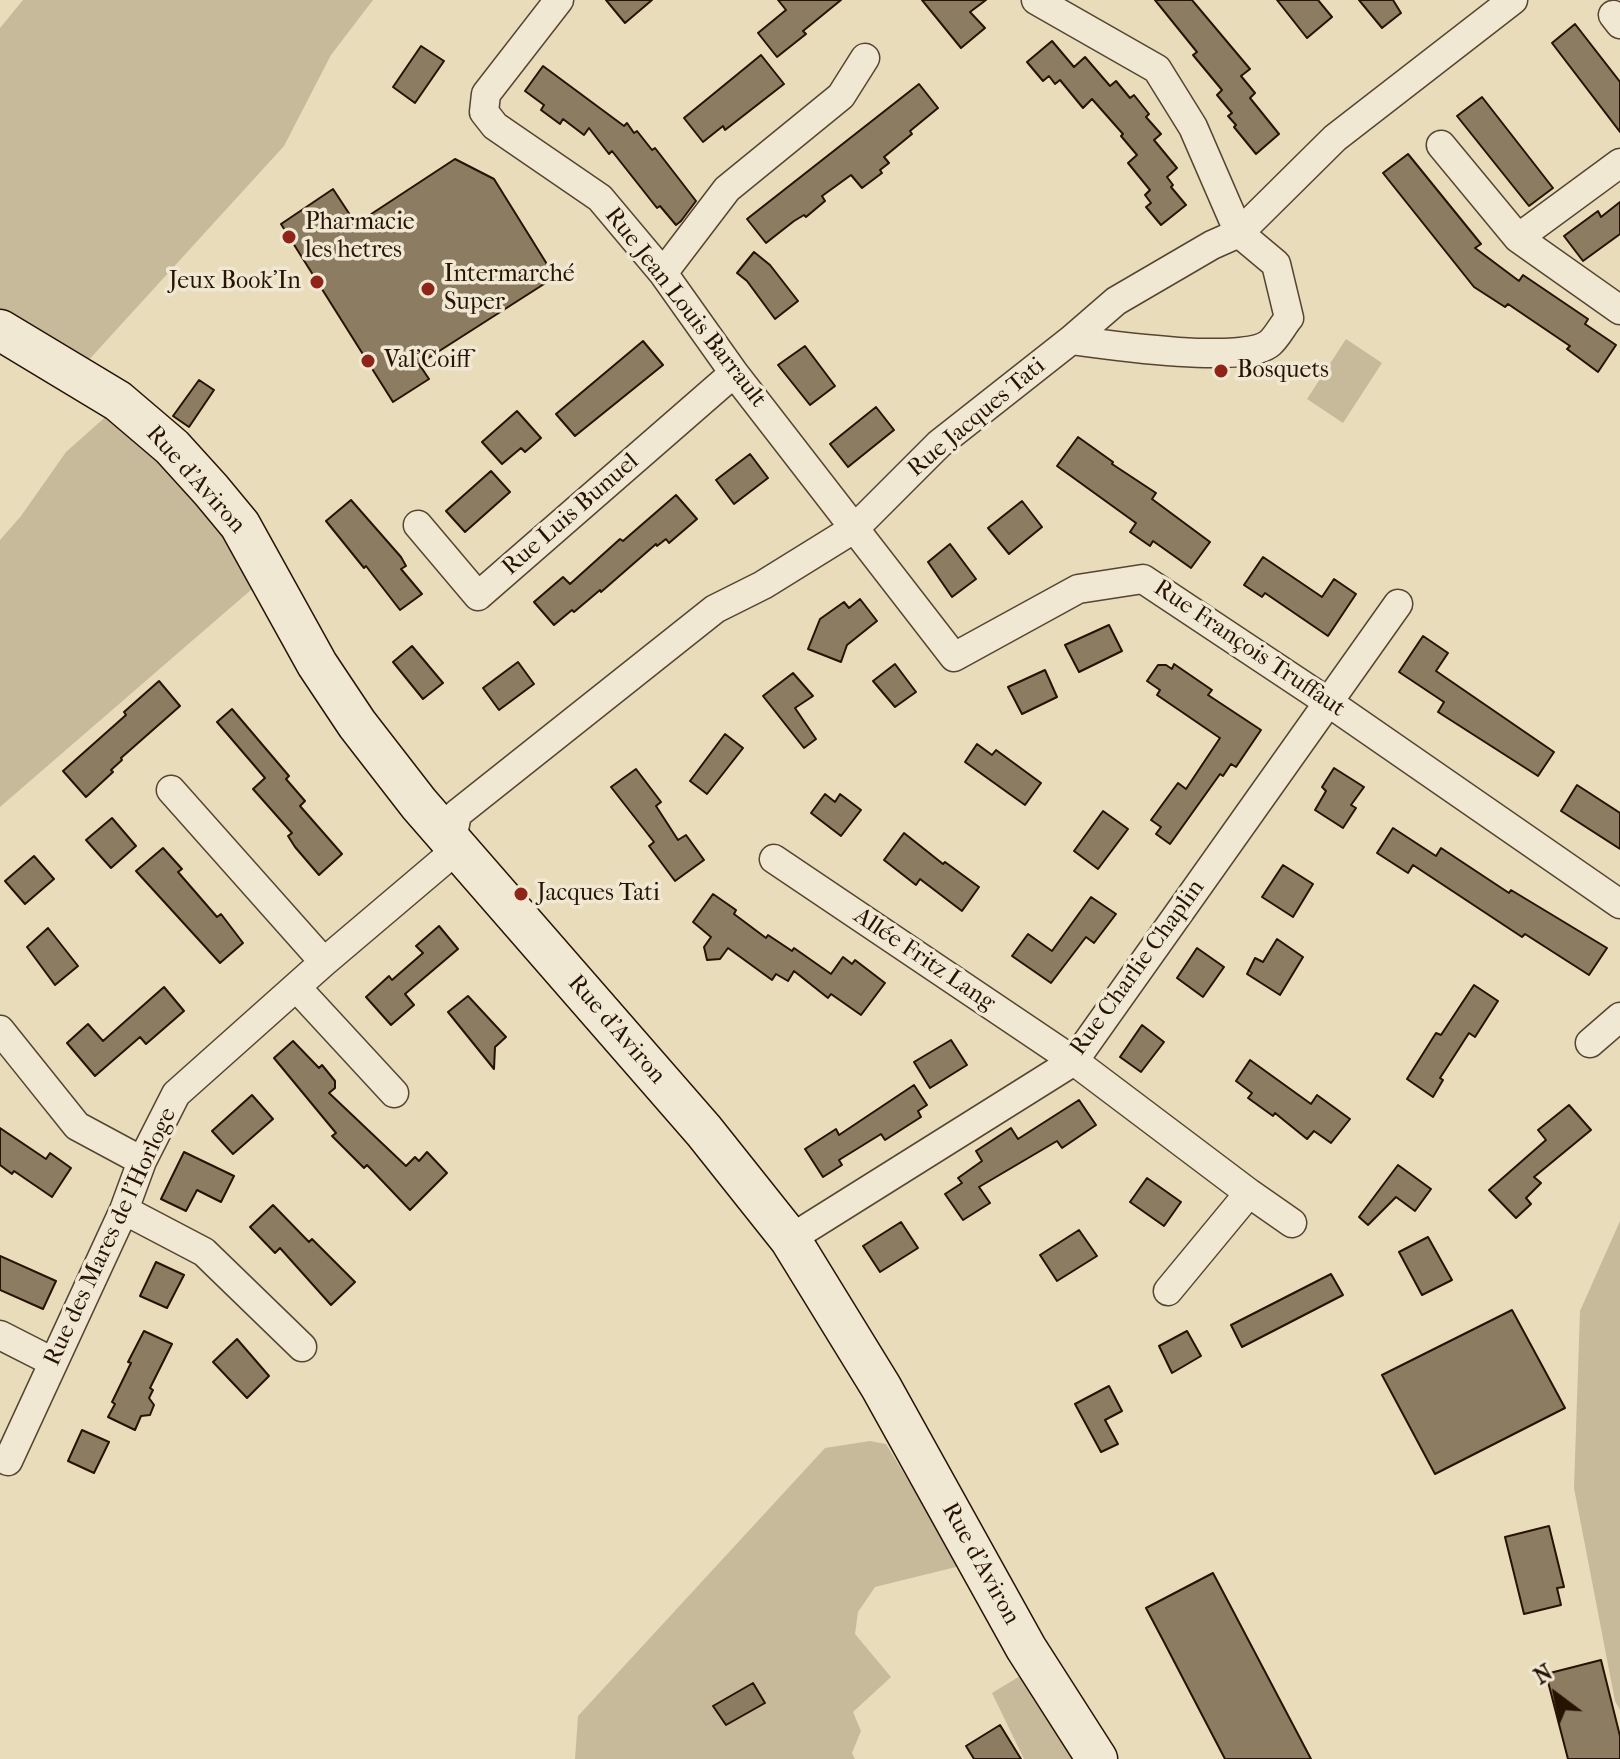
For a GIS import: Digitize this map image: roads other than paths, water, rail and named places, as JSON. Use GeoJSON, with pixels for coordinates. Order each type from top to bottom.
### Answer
{"type":"FeatureCollection","features":[{"type":"Feature","properties":{"kind":"street","name":"Rue Jean Louis Barrault"},"geometry":{"type":"LineString","coordinates":[[559,0],[486,94],[484,112],[495,126],[600,198],[663,273],[734,373],[855,528]]}},
{"type":"Feature","properties":{"kind":"street","name":"Rue Jacques Tati"},"geometry":{"type":"LineString","coordinates":[[453,841],[457,814],[464,808],[715,609],[763,585],[855,528],[939,444],[1116,301],[1212,245],[1239,233],[1335,138],[1513,0]]}},
{"type":"Feature","properties":{"kind":"street"},"geometry":{"type":"LineString","coordinates":[[1046,2],[1157,69],[1193,127],[1239,233],[1276,264],[1289,318],[1269,344],[1246,352],[1128,349],[1071,340]]}},
{"type":"Feature","properties":{"kind":"street"},"geometry":{"type":"LineString","coordinates":[[663,273],[727,189],[841,96],[865,58]]}},
{"type":"Feature","properties":{"kind":"street"},"geometry":{"type":"LineString","coordinates":[[1441,145],[1518,238],[1620,310]]}},
{"type":"Feature","properties":{"kind":"street"},"geometry":{"type":"LineString","coordinates":[[1518,238],[1620,163]]}},
{"type":"Feature","properties":{"kind":"street","name":"Rue d'Aviron"},"geometry":{"type":"LineString","coordinates":[[0,330],[118,401],[172,447],[211,490],[240,525],[317,664],[357,724],[419,804],[704,1131],[790,1239],[881,1387],[1026,1648],[1097,1759]]}},
{"type":"Feature","properties":{"kind":"street","name":"Rue Luis Bunuel"},"geometry":{"type":"LineString","coordinates":[[418,525],[478,596],[734,373]]}},
{"type":"Feature","properties":{"kind":"street","name":"Rue François Truffaut"},"geometry":{"type":"LineString","coordinates":[[855,528],[954,657],[1078,589],[1143,579],[1328,702],[1620,904]]}},
{"type":"Feature","properties":{"kind":"street","name":"Rue Charlie Chaplin"},"geometry":{"type":"LineString","coordinates":[[790,1239],[1074,1061],[1398,604]]}},
{"type":"Feature","properties":{"kind":"street"},"geometry":{"type":"LineString","coordinates":[[171,790],[324,962]]}},
{"type":"Feature","properties":{"kind":"street","name":"Rue des Mares de l'Horloge"},"geometry":{"type":"LineString","coordinates":[[8,1461],[124,1210],[142,1161],[176,1094],[449,856],[453,841]]}},
{"type":"Feature","properties":{"kind":"street","name":"Allée Fritz Lang"},"geometry":{"type":"LineString","coordinates":[[774,859],[1074,1061],[1292,1223]]}},
{"type":"Feature","properties":{"kind":"street"},"geometry":{"type":"LineString","coordinates":[[297,988],[394,1093]]}},
{"type":"Feature","properties":{"kind":"street"},"geometry":{"type":"LineString","coordinates":[[1590,1043],[1620,1017]]}},
{"type":"Feature","properties":{"kind":"street"},"geometry":{"type":"LineString","coordinates":[[0,1030],[77,1126],[142,1161]]}},
{"type":"Feature","properties":{"kind":"street"},"geometry":{"type":"LineString","coordinates":[[1168,1291],[1249,1193]]}},
{"type":"Feature","properties":{"kind":"street"},"geometry":{"type":"LineString","coordinates":[[124,1210],[204,1252],[302,1347]]}},
{"type":"Feature","properties":{"kind":"street"},"geometry":{"type":"LineString","coordinates":[[0,1335],[53,1362]]}},
{"type":"Feature","properties":{"kind":"place","name":"Pharmacie les hetres"},"geometry":{"type":"Point","coordinates":[289,237]}},
{"type":"Feature","properties":{"kind":"place","name":"Jeux Book'In"},"geometry":{"type":"Point","coordinates":[317,282]}},
{"type":"Feature","properties":{"kind":"place","name":"Intermarché Super"},"geometry":{"type":"Point","coordinates":[428,289]}},
{"type":"Feature","properties":{"kind":"place","name":"Val'Coiff"},"geometry":{"type":"Point","coordinates":[368,361]}},
{"type":"Feature","properties":{"kind":"place","name":"Bosquets"},"geometry":{"type":"Point","coordinates":[1221,371]}},
{"type":"Feature","properties":{"kind":"place","name":"Jacques Tati"},"geometry":{"type":"Point","coordinates":[521,894]}}]}
